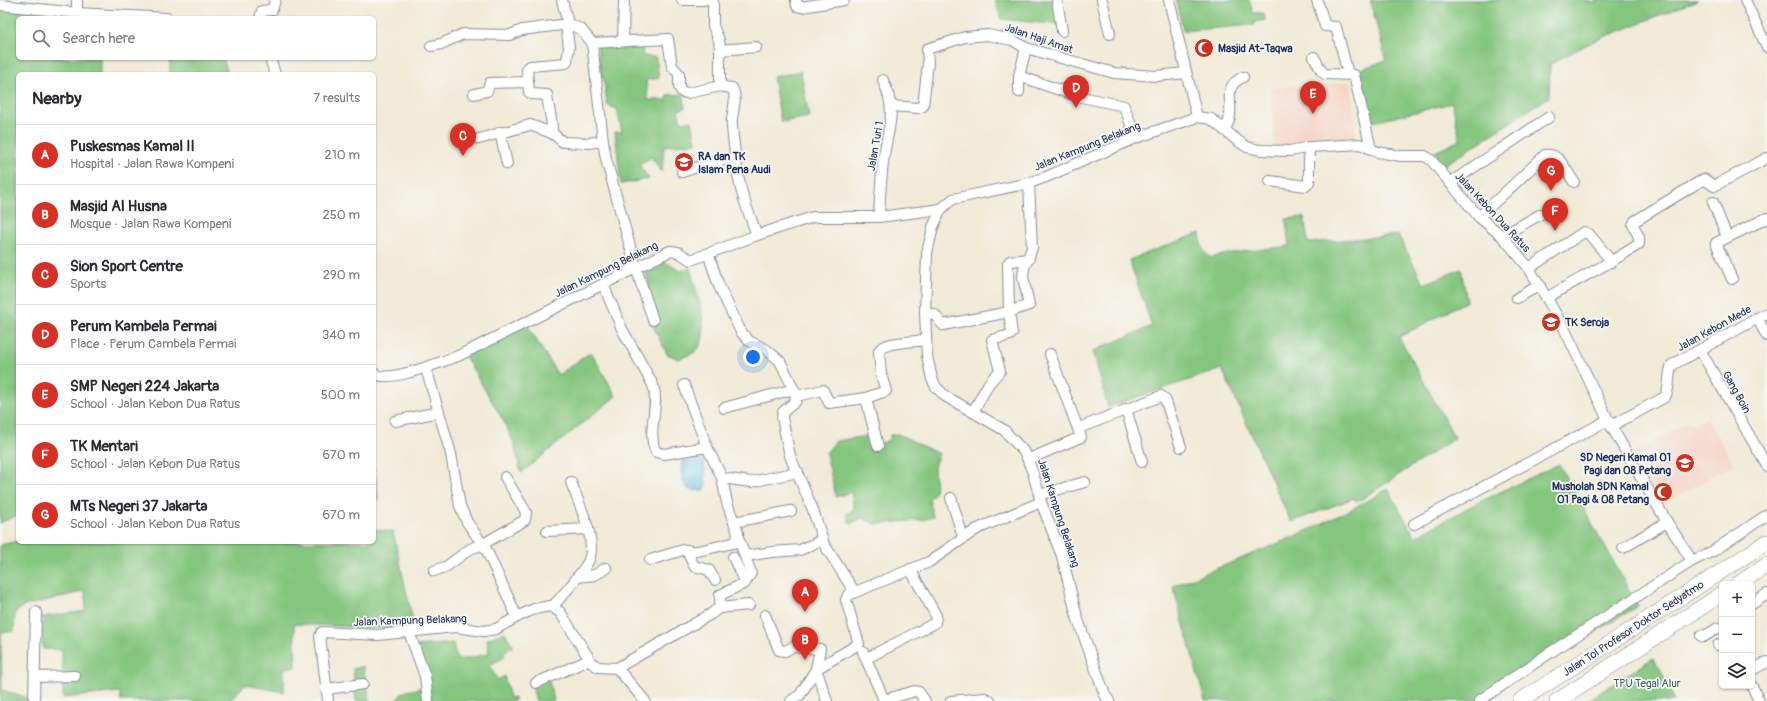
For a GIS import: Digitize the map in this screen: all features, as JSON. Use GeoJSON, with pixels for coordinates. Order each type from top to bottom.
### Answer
{"type":"FeatureCollection","features":[{"type":"Feature","properties":{"kind":"highway","name":"Jalan Tol Profesor Doktor Sedyatmo"},"geometry":{"type":"LineString","coordinates":[[1520,701],[1767,542]]}},
{"type":"Feature","properties":{"kind":"highway"},"geometry":{"type":"LineString","coordinates":[[1743,581],[1767,565]]}},
{"type":"Feature","properties":{"kind":"highway","name":"Jalan Tol Profesor Doktor Sedyatmo"},"geometry":{"type":"LineString","coordinates":[[1557,701],[1719,596]]}},
{"type":"Feature","properties":{"kind":"street"},"geometry":{"type":"LineString","coordinates":[[77,0],[77,14]]}},
{"type":"Feature","properties":{"kind":"street"},"geometry":{"type":"LineString","coordinates":[[261,16],[262,12],[272,10],[275,0]]}},
{"type":"Feature","properties":{"kind":"street"},"geometry":{"type":"LineString","coordinates":[[552,133],[553,122],[548,107],[547,95],[530,93],[528,90],[528,69],[530,66],[566,63],[567,61],[569,47],[567,24],[562,0]]}},
{"type":"Feature","properties":{"kind":"street"},"geometry":{"type":"LineString","coordinates":[[623,41],[624,0]]}},
{"type":"Feature","properties":{"kind":"street"},"geometry":{"type":"LineString","coordinates":[[684,0],[704,0]]}},
{"type":"Feature","properties":{"kind":"street"},"geometry":{"type":"LineString","coordinates":[[711,0],[713,2],[713,26],[719,40],[721,86]]}},
{"type":"Feature","properties":{"kind":"street"},"geometry":{"type":"LineString","coordinates":[[796,0],[797,6],[802,7],[844,0]]}},
{"type":"Feature","properties":{"kind":"street"},"geometry":{"type":"LineString","coordinates":[[1057,0],[1062,31]]}},
{"type":"Feature","properties":{"kind":"street"},"geometry":{"type":"LineString","coordinates":[[1102,0],[1110,34]]}},
{"type":"Feature","properties":{"kind":"street"},"geometry":{"type":"LineString","coordinates":[[1169,0],[1197,117]]}},
{"type":"Feature","properties":{"kind":"street"},"geometry":{"type":"LineString","coordinates":[[1317,0],[1325,26],[1336,27],[1348,74]]}},
{"type":"Feature","properties":{"kind":"street"},"geometry":{"type":"LineString","coordinates":[[1745,0],[1767,47]]}},
{"type":"Feature","properties":{"kind":"street"},"geometry":{"type":"LineString","coordinates":[[0,5],[77,14],[122,16]]}},
{"type":"Feature","properties":{"kind":"street"},"geometry":{"type":"LineString","coordinates":[[431,46],[441,44],[464,34],[510,35],[522,30],[567,24],[581,30],[592,42],[602,141],[636,268],[653,320]]}},
{"type":"Feature","properties":{"kind":"street","name":"Jalan Haji Amat"},"geometry":{"type":"LineString","coordinates":[[891,106],[918,108],[923,106],[928,62],[927,49],[929,47],[965,37],[988,35],[1012,40],[1026,50],[1114,73],[1156,76],[1186,73]]}},
{"type":"Feature","properties":{"kind":"street"},"geometry":{"type":"LineString","coordinates":[[592,42],[669,40],[672,66],[678,74],[682,92],[688,93],[721,86],[732,88],[734,91],[734,107],[730,117],[740,185],[757,235]]}},
{"type":"Feature","properties":{"kind":"street"},"geometry":{"type":"LineString","coordinates":[[720,50],[756,48]]}},
{"type":"Feature","properties":{"kind":"street"},"geometry":{"type":"LineString","coordinates":[[1019,92],[1019,76],[1026,50]]}},
{"type":"Feature","properties":{"kind":"street"},"geometry":{"type":"LineString","coordinates":[[1314,57],[1322,72],[1325,74],[1354,75],[1370,149]]}},
{"type":"Feature","properties":{"kind":"street"},"geometry":{"type":"LineString","coordinates":[[271,60],[274,72]]}},
{"type":"Feature","properties":{"kind":"street"},"geometry":{"type":"LineString","coordinates":[[1019,76],[1077,96],[1124,106],[1136,138]]}},
{"type":"Feature","properties":{"kind":"street"},"geometry":{"type":"LineString","coordinates":[[1224,130],[1230,116],[1230,90],[1234,83],[1243,77]]}},
{"type":"Feature","properties":{"kind":"street","name":"Jalan Turi 1"},"geometry":{"type":"LineString","coordinates":[[879,217],[882,172],[892,120],[890,97],[883,80]]}},
{"type":"Feature","properties":{"kind":"street"},"geometry":{"type":"LineString","coordinates":[[474,94],[487,91],[490,83],[528,82]]}},
{"type":"Feature","properties":{"kind":"street","name":"Jalan Kebon Dua Ratus"},"geometry":{"type":"LineString","coordinates":[[1197,117],[1212,119],[1247,147],[1260,150],[1290,151],[1309,147],[1360,144],[1370,149],[1401,156],[1425,156],[1431,160],[1479,217],[1502,236],[1540,285],[1564,328],[1610,423],[1667,522],[1690,557]]}},
{"type":"Feature","properties":{"kind":"street","name":"Jalan Kampung Belakang"},"geometry":{"type":"LineString","coordinates":[[1109,701],[1102,688],[1088,650],[1062,556],[1040,498],[1029,459],[1022,449],[1004,430],[945,396],[936,387],[932,379],[928,364],[925,313],[929,242],[932,227],[941,209],[957,197],[1029,183],[1074,167],[1136,138],[1197,117]]}},
{"type":"Feature","properties":{"kind":"street"},"geometry":{"type":"LineString","coordinates":[[1450,183],[1549,118]]}},
{"type":"Feature","properties":{"kind":"street"},"geometry":{"type":"LineString","coordinates":[[480,139],[500,132],[530,125],[552,133],[567,142],[602,141]]}},
{"type":"Feature","properties":{"kind":"street"},"geometry":{"type":"LineString","coordinates":[[500,132],[507,164]]}},
{"type":"Feature","properties":{"kind":"street"},"geometry":{"type":"LineString","coordinates":[[1270,181],[1306,186],[1309,182],[1309,147]]}},
{"type":"Feature","properties":{"kind":"street"},"geometry":{"type":"LineString","coordinates":[[1479,217],[1545,155],[1551,154],[1557,156],[1574,182]]}},
{"type":"Feature","properties":{"kind":"street"},"geometry":{"type":"LineString","coordinates":[[682,172],[714,162],[736,158]]}},
{"type":"Feature","properties":{"kind":"street"},"geometry":{"type":"LineString","coordinates":[[1547,298],[1578,278],[1612,262],[1639,244],[1640,237],[1633,225],[1635,221],[1704,179],[1714,186],[1767,158]]}},
{"type":"Feature","properties":{"kind":"street"},"geometry":{"type":"LineString","coordinates":[[925,313],[934,314],[943,325],[1009,312],[1029,305],[1023,276],[1024,268],[1029,259],[1032,248],[1029,183]]}},
{"type":"Feature","properties":{"kind":"street"},"geometry":{"type":"LineString","coordinates":[[1713,202],[1727,237]]}},
{"type":"Feature","properties":{"kind":"street","name":"Jalan Kampung Belakang"},"geometry":{"type":"LineString","coordinates":[[376,375],[379,377],[388,377],[426,368],[458,356],[670,251],[678,252],[690,260],[757,235],[813,217],[879,217],[941,209]]}},
{"type":"Feature","properties":{"kind":"street"},"geometry":{"type":"LineString","coordinates":[[1502,236],[1542,214]]}},
{"type":"Feature","properties":{"kind":"street"},"geometry":{"type":"LineString","coordinates":[[1732,279],[1716,243],[1767,218]]}},
{"type":"Feature","properties":{"kind":"street","name":"Jalan Kebon Dua Ratus"},"geometry":{"type":"LineString","coordinates":[[1528,268],[1584,232],[1589,234],[1612,262]]}},
{"type":"Feature","properties":{"kind":"street"},"geometry":{"type":"LineString","coordinates":[[708,253],[719,286],[740,332],[749,341],[776,356],[785,369],[795,393],[795,404],[783,412],[782,423],[790,456],[798,472],[822,540],[854,591]]}},
{"type":"Feature","properties":{"kind":"street"},"geometry":{"type":"LineString","coordinates":[[973,412],[989,383],[1000,371],[992,340],[1012,334],[1009,312],[1008,264],[1010,261],[1029,259]]}},
{"type":"Feature","properties":{"kind":"street"},"geometry":{"type":"LineString","coordinates":[[603,284],[622,330],[656,393],[653,436],[656,452],[664,454],[707,447]]}},
{"type":"Feature","properties":{"kind":"street"},"geometry":{"type":"LineString","coordinates":[[1517,298],[1540,285]]}},
{"type":"Feature","properties":{"kind":"street","name":"Jalan Kebon Mede"},"geometry":{"type":"LineString","coordinates":[[1414,524],[1610,423],[1665,397],[1668,393],[1669,371],[1672,365],[1767,313]]}},
{"type":"Feature","properties":{"kind":"street"},"geometry":{"type":"LineString","coordinates":[[1757,318],[1767,336]]}},
{"type":"Feature","properties":{"kind":"street"},"geometry":{"type":"LineString","coordinates":[[724,408],[795,393],[822,390],[827,402],[829,403],[866,398],[886,390],[881,375],[880,348],[892,344],[926,340]]}},
{"type":"Feature","properties":{"kind":"street","name":"Gang Boin"},"geometry":{"type":"LineString","coordinates":[[1700,350],[1767,466]]}},
{"type":"Feature","properties":{"kind":"street"},"geometry":{"type":"LineString","coordinates":[[1029,459],[1080,439],[1082,436],[1050,354]]}},
{"type":"Feature","properties":{"kind":"street"},"geometry":{"type":"LineString","coordinates":[[426,368],[451,454],[460,506],[467,522],[483,544],[517,617]]}},
{"type":"Feature","properties":{"kind":"street"},"geometry":{"type":"LineString","coordinates":[[684,386],[707,447],[722,478],[727,503],[751,574],[745,583],[720,595],[720,608]]}},
{"type":"Feature","properties":{"kind":"street"},"geometry":{"type":"LineString","coordinates":[[1079,428],[1159,396],[1163,396],[1181,447]]}},
{"type":"Feature","properties":{"kind":"street"},"geometry":{"type":"LineString","coordinates":[[866,398],[878,446]]}},
{"type":"Feature","properties":{"kind":"street"},"geometry":{"type":"LineString","coordinates":[[1126,409],[1142,462]]}},
{"type":"Feature","properties":{"kind":"street"},"geometry":{"type":"LineString","coordinates":[[394,422],[439,412]]}},
{"type":"Feature","properties":{"kind":"street"},"geometry":{"type":"LineString","coordinates":[[722,478],[751,482],[798,472]]}},
{"type":"Feature","properties":{"kind":"street"},"geometry":{"type":"LineString","coordinates":[[434,571],[447,566],[470,549],[483,544],[525,520],[527,516],[505,477]]}},
{"type":"Feature","properties":{"kind":"street"},"geometry":{"type":"LineString","coordinates":[[571,482],[588,529],[589,558],[553,606],[560,612],[590,660],[598,666],[616,668],[680,633],[720,608],[749,605]]}},
{"type":"Feature","properties":{"kind":"street"},"geometry":{"type":"LineString","coordinates":[[925,701],[919,692],[915,691],[883,701],[867,658],[859,644],[846,600],[848,595],[854,591],[940,556],[964,537],[1040,498],[1085,482]]}},
{"type":"Feature","properties":{"kind":"street"},"geometry":{"type":"LineString","coordinates":[[951,498],[964,537]]}},
{"type":"Feature","properties":{"kind":"street"},"geometry":{"type":"LineString","coordinates":[[734,522],[790,511]]}},
{"type":"Feature","properties":{"kind":"street"},"geometry":{"type":"LineString","coordinates":[[1479,701],[1690,557],[1713,551],[1767,515]]}},
{"type":"Feature","properties":{"kind":"street"},"geometry":{"type":"LineString","coordinates":[[1623,548],[1667,522]]}},
{"type":"Feature","properties":{"kind":"street"},"geometry":{"type":"LineString","coordinates":[[547,531],[588,529]]}},
{"type":"Feature","properties":{"kind":"street"},"geometry":{"type":"LineString","coordinates":[[650,560],[683,550],[698,551],[733,543],[738,537]]}},
{"type":"Feature","properties":{"kind":"street"},"geometry":{"type":"LineString","coordinates":[[745,556],[800,550],[822,540]]}},
{"type":"Feature","properties":{"kind":"street"},"geometry":{"type":"LineString","coordinates":[[688,550],[687,553],[694,566],[709,570],[715,580]]}},
{"type":"Feature","properties":{"kind":"street"},"geometry":{"type":"LineString","coordinates":[[733,557],[745,583]]}},
{"type":"Feature","properties":{"kind":"street"},"geometry":{"type":"LineString","coordinates":[[577,576],[595,574],[606,568]]}},
{"type":"Feature","properties":{"kind":"street"},"geometry":{"type":"LineString","coordinates":[[867,658],[935,623],[936,616],[910,569]]}},
{"type":"Feature","properties":{"kind":"street"},"geometry":{"type":"LineString","coordinates":[[1755,602],[1767,594]]}},
{"type":"Feature","properties":{"kind":"street","name":"Jalan Kampung Belakang"},"geometry":{"type":"LineString","coordinates":[[326,689],[320,636],[322,632],[378,635],[455,628],[484,631],[496,628],[534,610],[553,606]]}},
{"type":"Feature","properties":{"kind":"street"},"geometry":{"type":"LineString","coordinates":[[26,701],[34,697],[36,612]]}},
{"type":"Feature","properties":{"kind":"street"},"geometry":{"type":"LineString","coordinates":[[765,615],[779,650],[785,651],[793,647],[820,649],[816,669],[800,695],[791,701]]}},
{"type":"Feature","properties":{"kind":"street"},"geometry":{"type":"LineString","coordinates":[[412,631],[425,676],[428,701]]}},
{"type":"Feature","properties":{"kind":"street"},"geometry":{"type":"LineString","coordinates":[[1702,635],[1701,636],[1703,637],[1719,635]]}},
{"type":"Feature","properties":{"kind":"street"},"geometry":{"type":"LineString","coordinates":[[816,669],[859,644]]}},
{"type":"Feature","properties":{"kind":"street"},"geometry":{"type":"LineString","coordinates":[[536,683],[590,660]]}},
{"type":"Feature","properties":{"kind":"street"},"geometry":{"type":"LineString","coordinates":[[1755,668],[1767,662]]}},
{"type":"Feature","properties":{"kind":"street"},"geometry":{"type":"LineString","coordinates":[[616,668],[645,701]]}},
{"type":"Feature","properties":{"kind":"street"},"geometry":{"type":"LineString","coordinates":[[816,669],[827,701]]}},
{"type":"Feature","properties":{"kind":"street"},"geometry":{"type":"LineString","coordinates":[[34,677],[75,676]]}},
{"type":"Feature","properties":{"kind":"street"},"geometry":{"type":"LineString","coordinates":[[328,701],[326,689],[363,684]]}},
{"type":"Feature","properties":{"kind":"street"},"geometry":{"type":"LineString","coordinates":[[1753,689],[1759,701]]}},
{"type":"Feature","properties":{"kind":"street"},"geometry":{"type":"LineString","coordinates":[[951,701],[985,698],[990,701]]}},
{"type":"Feature","properties":{"kind":"shaded area"},"geometry":{"type":"Polygon","coordinates":[[[1351,82],[1357,141],[1275,147],[1271,88],[1351,82]]]}},
{"type":"Feature","properties":{"kind":"shaded area","name":"SD Negeri Kamal 01 Pagi dan 08 Petang"},"geometry":{"type":"Polygon","coordinates":[[[1707,418],[1734,464],[1662,505],[1632,454],[1689,421],[1693,426],[1707,418]]]}},
{"type":"Feature","properties":{"kind":"green space"},"geometry":{"type":"Polygon","coordinates":[[[995,0],[1055,0],[1061,25],[1001,19],[995,0]]]}},
{"type":"Feature","properties":{"kind":"green space"},"geometry":{"type":"Polygon","coordinates":[[[1176,0],[1249,0],[1253,13],[1264,13],[1265,20],[1254,22],[1254,25],[1183,31],[1176,0]]]}},
{"type":"Feature","properties":{"kind":"green space"},"geometry":{"type":"Polygon","coordinates":[[[1370,0],[1589,0],[1589,2],[1601,0],[1698,0],[1594,41],[1550,64],[1549,97],[1443,166],[1435,152],[1460,140],[1452,103],[1374,122],[1359,70],[1386,60],[1370,0]]]}},
{"type":"Feature","properties":{"kind":"green space"},"geometry":{"type":"Polygon","coordinates":[[[0,8],[62,16],[16,16],[16,60],[100,60],[100,72],[16,72],[16,516],[0,523],[0,8]]]}},
{"type":"Feature","properties":{"kind":"green space"},"geometry":{"type":"Polygon","coordinates":[[[641,39],[643,56],[656,57],[659,78],[646,80],[648,100],[667,100],[668,95],[684,94],[685,108],[678,110],[681,122],[692,121],[696,143],[664,146],[662,172],[651,157],[639,165],[649,179],[621,184],[615,132],[622,132],[617,109],[607,105],[597,41],[641,39]]]}},
{"type":"Feature","properties":{"kind":"green space"},"geometry":{"type":"Polygon","coordinates":[[[170,60],[224,60],[227,72],[170,72],[170,60]]]}},
{"type":"Feature","properties":{"kind":"green space"},"geometry":{"type":"Polygon","coordinates":[[[801,71],[809,117],[781,122],[773,77],[801,71]]]}},
{"type":"Feature","properties":{"kind":"green space"},"geometry":{"type":"Polygon","coordinates":[[[1304,217],[1308,243],[1398,235],[1424,284],[1461,269],[1467,301],[1399,337],[1455,438],[1357,502],[1354,498],[1291,522],[1222,369],[1108,407],[1093,351],[1152,326],[1129,260],[1200,233],[1202,248],[1210,258],[1239,252],[1289,246],[1286,219],[1304,217]]]}},
{"type":"Feature","properties":{"kind":"green space"},"geometry":{"type":"Polygon","coordinates":[[[662,260],[680,271],[690,268],[699,299],[703,324],[701,344],[696,351],[679,359],[667,354],[650,320],[649,284],[645,267],[662,260]]]}},
{"type":"Feature","properties":{"kind":"green space"},"geometry":{"type":"Polygon","coordinates":[[[527,325],[558,375],[591,352],[616,396],[521,473],[514,443],[503,420],[465,356],[527,325]]]}},
{"type":"Feature","properties":{"kind":"green space"},"geometry":{"type":"Polygon","coordinates":[[[898,434],[939,454],[934,467],[936,485],[932,496],[929,499],[933,517],[922,520],[875,524],[862,518],[850,524],[847,514],[854,509],[851,492],[836,497],[826,453],[836,441],[873,435],[876,445],[890,440],[890,435],[898,434]]]}},
{"type":"Feature","properties":{"kind":"green space"},"geometry":{"type":"Polygon","coordinates":[[[1559,464],[1638,606],[1480,701],[1205,701],[1173,586],[1309,530],[1388,489],[1415,537],[1469,507],[1559,464]]]}},
{"type":"Feature","properties":{"kind":"green space"},"geometry":{"type":"Polygon","coordinates":[[[376,481],[379,500],[376,500],[376,481]]]}},
{"type":"Feature","properties":{"kind":"green space"},"geometry":{"type":"Polygon","coordinates":[[[376,529],[393,532],[415,630],[294,624],[296,667],[284,668],[284,692],[245,685],[231,698],[231,701],[121,701],[120,692],[63,698],[62,650],[43,649],[42,617],[86,611],[85,591],[24,606],[15,612],[14,631],[1,633],[2,690],[29,698],[28,701],[0,701],[0,545],[16,541],[16,544],[376,544],[376,529]]]}},
{"type":"Feature","properties":{"kind":"green space"},"geometry":{"type":"Polygon","coordinates":[[[505,632],[513,646],[503,653],[505,657],[489,665],[498,680],[504,676],[510,698],[515,697],[515,701],[396,701],[403,692],[425,687],[417,646],[453,643],[457,660],[489,654],[487,639],[505,632]]]}},
{"type":"Feature","properties":{"kind":"green space","name":"TPU Tegal Alur"},"geometry":{"type":"Polygon","coordinates":[[[1653,658],[1662,673],[1674,701],[1587,701],[1653,658]]]}},
{"type":"Feature","properties":{"kind":"green space"},"geometry":{"type":"Polygon","coordinates":[[[363,666],[370,701],[356,701],[353,669],[363,666]]]}},
{"type":"Feature","properties":{"kind":"green space"},"geometry":{"type":"Polygon","coordinates":[[[548,677],[554,701],[536,701],[531,682],[548,677]]]}},
{"type":"Feature","properties":{"kind":"water"},"geometry":{"type":"Polygon","coordinates":[[[695,457],[704,461],[706,487],[701,491],[688,489],[682,476],[682,462],[687,458],[695,457]]]}},
{"type":"Feature","properties":{"kind":"place","name":"Masjid At-Taqwa"},"geometry":{"type":"Point","coordinates":[1204,48]}},
{"type":"Feature","properties":{"kind":"place","name":"Perum Kambela Permai"},"geometry":{"type":"Point","coordinates":[1076,108]}},
{"type":"Feature","properties":{"kind":"place","name":"SMP Negeri 224 Jakarta"},"geometry":{"type":"Point","coordinates":[1313,114]}},
{"type":"Feature","properties":{"kind":"place","name":"Sion Sport Centre"},"geometry":{"type":"Point","coordinates":[463,156]}},
{"type":"Feature","properties":{"kind":"place","name":"RA dan TK Islam Pena Audi"},"geometry":{"type":"Point","coordinates":[684,162]}},
{"type":"Feature","properties":{"kind":"place","name":"MTs Negeri 37 Jakarta"},"geometry":{"type":"Point","coordinates":[1551,191]}},
{"type":"Feature","properties":{"kind":"place","name":"TK Mentari"},"geometry":{"type":"Point","coordinates":[1555,231]}},
{"type":"Feature","properties":{"kind":"place","name":"TK Seroja"},"geometry":{"type":"Point","coordinates":[1551,322]}},
{"type":"Feature","properties":{"kind":"place","name":"SD Negeri Kamal 01 Pagi dan 08 Petang"},"geometry":{"type":"Point","coordinates":[1685,463]}},
{"type":"Feature","properties":{"kind":"place","name":"Musholah SDN Kamal 01 Pagi & 08 Petang"},"geometry":{"type":"Point","coordinates":[1663,492]}},
{"type":"Feature","properties":{"kind":"place","name":"Puskesmas Kamal II"},"geometry":{"type":"Point","coordinates":[805,612]}},
{"type":"Feature","properties":{"kind":"place","name":"Masjid Al Husna"},"geometry":{"type":"Point","coordinates":[805,660]}}]}
